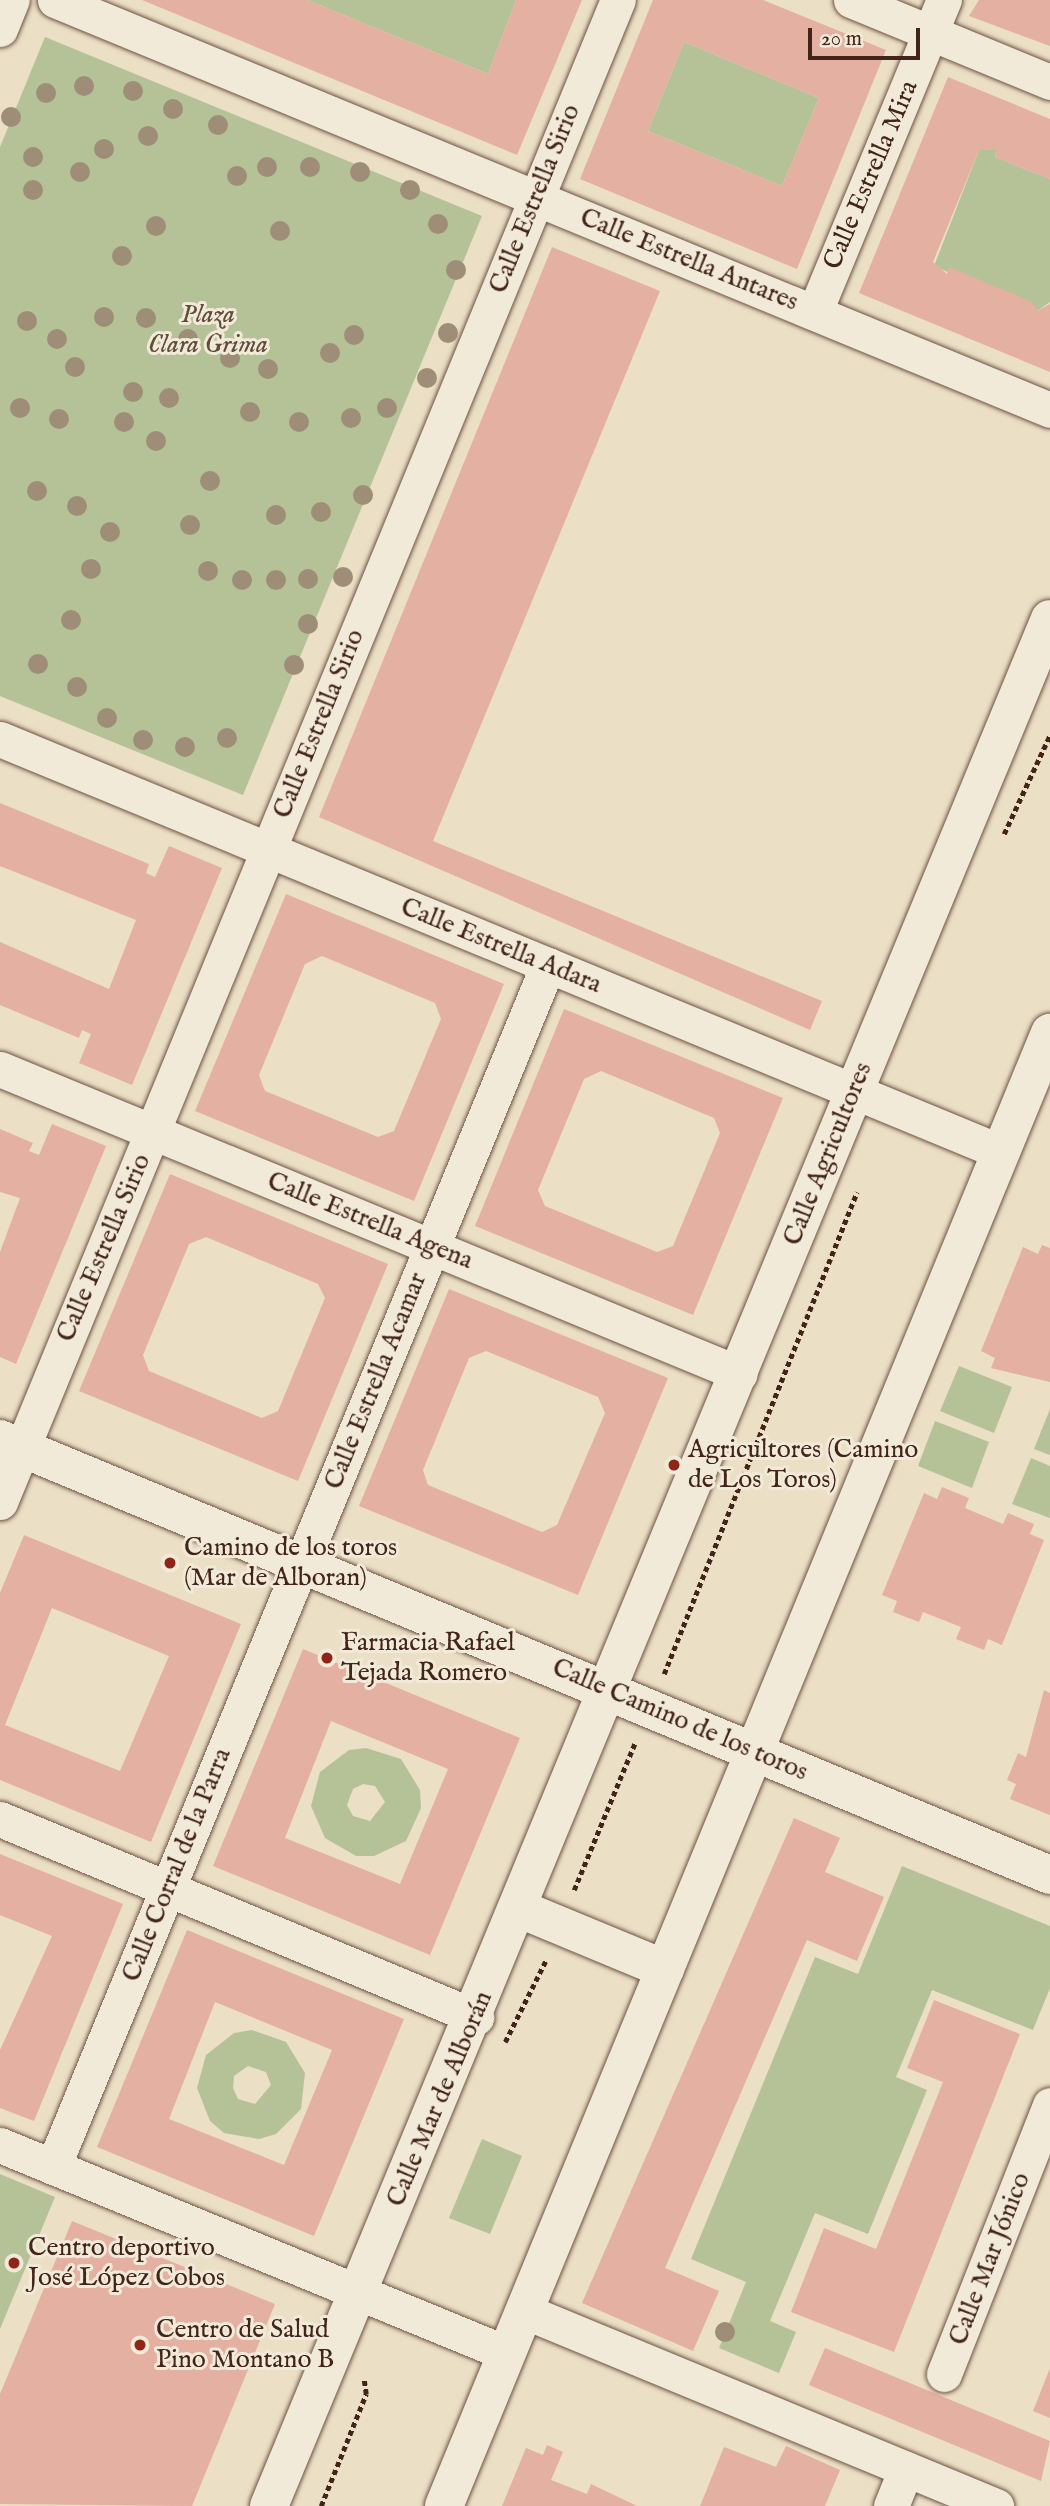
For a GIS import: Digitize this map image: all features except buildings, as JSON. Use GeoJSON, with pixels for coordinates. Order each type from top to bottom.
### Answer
{"type":"FeatureCollection","features":[{"type":"Feature","properties":{"kind":"street"},"geometry":{"type":"LineString","coordinates":[[0,29],[12,0]]}},
{"type":"Feature","properties":{"kind":"street","name":"Calle Estrella Antares"},"geometry":{"type":"LineString","coordinates":[[55,0],[1050,410]]}},
{"type":"Feature","properties":{"kind":"street","name":"Calle Estrella Sirio"},"geometry":{"type":"LineString","coordinates":[[0,1502],[11,1443],[153,1132],[618,0]]}},
{"type":"Feature","properties":{"kind":"street"},"geometry":{"type":"LineString","coordinates":[[851,0],[1050,82]]}},
{"type":"Feature","properties":{"kind":"street","name":"Calle Estrella Mira"},"geometry":{"type":"LineString","coordinates":[[815,312],[944,0]]}},
{"type":"Feature","properties":{"kind":"street","name":"Calle Agricultores"},"geometry":{"type":"LineString","coordinates":[[611,1691],[853,1091],[1050,619]]}},
{"type":"Feature","properties":{"kind":"street","name":"Calle Estrella Adara"},"geometry":{"type":"LineString","coordinates":[[0,739],[1001,1152]]}},
{"type":"Feature","properties":{"kind":"street","name":"Calle Estrella Acamar"},"geometry":{"type":"LineString","coordinates":[[302,1563],[548,965]]}},
{"type":"Feature","properties":{"kind":"street"},"geometry":{"type":"LineString","coordinates":[[444,2506],[1049,1038]]}},
{"type":"Feature","properties":{"kind":"street","name":"Calle Estrella Agena"},"geometry":{"type":"LineString","coordinates":[[0,1069],[740,1374]]}},
{"type":"Feature","properties":{"kind":"street","name":"Calle Camino de los toros"},"geometry":{"type":"LineString","coordinates":[[11,1443],[1050,1875]]}},
{"type":"Feature","properties":{"kind":"street","name":"Calle Corral de la Parra"},"geometry":{"type":"LineString","coordinates":[[54,2167],[302,1563]]}},
{"type":"Feature","properties":{"kind":"street","name":"Calle Mar de Alborán"},"geometry":{"type":"LineString","coordinates":[[269,2506],[611,1691]]}},
{"type":"Feature","properties":{"kind":"street"},"geometry":{"type":"LineString","coordinates":[[0,1819],[476,2017]]}},
{"type":"Feature","properties":{"kind":"street"},"geometry":{"type":"LineString","coordinates":[[520,1909],[665,1969]]}},
{"type":"Feature","properties":{"kind":"street","name":"Calle Mar Jónico"},"geometry":{"type":"LineString","coordinates":[[944,2374],[1050,2105]]}},
{"type":"Feature","properties":{"kind":"street"},"geometry":{"type":"LineString","coordinates":[[0,2145],[506,2353]]}},
{"type":"Feature","properties":{"kind":"street"},"geometry":{"type":"LineString","coordinates":[[524,2311],[996,2506]]}},
{"type":"Feature","properties":{"kind":"street"},"geometry":{"type":"LineString","coordinates":[[891,2506],[906,2469]]}},
{"type":"Feature","properties":{"kind":"green space"},"geometry":{"type":"Polygon","coordinates":[[[307,0],[516,0],[488,74],[307,0]]]}},
{"type":"Feature","properties":{"kind":"green space","name":"Plaza Clara Grima"},"geometry":{"type":"Polygon","coordinates":[[[45,37],[482,216],[243,795],[0,696],[0,147],[45,37]]]}},
{"type":"Feature","properties":{"kind":"green space"},"geometry":{"type":"Polygon","coordinates":[[[684,42],[819,98],[782,186],[648,131],[684,42]]]}},
{"type":"Feature","properties":{"kind":"green space"},"geometry":{"type":"Polygon","coordinates":[[[987,147],[997,150],[995,157],[1050,179],[1050,302],[1037,311],[934,266],[979,150],[987,147]]]}},
{"type":"Feature","properties":{"kind":"green space"},"geometry":{"type":"Polygon","coordinates":[[[959,1366],[1012,1387],[994,1433],[940,1411],[959,1366]]]}},
{"type":"Feature","properties":{"kind":"green space"},"geometry":{"type":"Polygon","coordinates":[[[1050,1409],[1050,1455],[1034,1449],[1050,1409]]]}},
{"type":"Feature","properties":{"kind":"green space"},"geometry":{"type":"Polygon","coordinates":[[[935,1421],[989,1442],[972,1488],[918,1466],[935,1421]]]}},
{"type":"Feature","properties":{"kind":"green space"},"geometry":{"type":"Polygon","coordinates":[[[1031,1458],[1050,1466],[1050,1518],[1012,1504],[1031,1458]]]}},
{"type":"Feature","properties":{"kind":"green space"},"geometry":{"type":"Polygon","coordinates":[[[366,1748],[401,1759],[420,1790],[421,1808],[406,1841],[374,1856],[356,1856],[325,1838],[311,1806],[320,1772],[349,1750],[366,1748]],[[363,1784],[353,1789],[347,1805],[353,1816],[370,1821],[385,1802],[375,1786],[363,1784]]]}},
{"type":"Feature","properties":{"kind":"green space"},"geometry":{"type":"Polygon","coordinates":[[[902,1866],[1050,1926],[1050,1988],[1033,2030],[932,1990],[896,2077],[927,2090],[868,2234],[815,2213],[770,2321],[796,2332],[779,2373],[719,2348],[746,2282],[691,2259],[815,1957],[858,1974],[902,1866]]]}},
{"type":"Feature","properties":{"kind":"green space"},"geometry":{"type":"Polygon","coordinates":[[[252,2030],[286,2042],[305,2073],[301,2109],[276,2134],[259,2139],[224,2133],[210,2121],[197,2088],[206,2055],[234,2033],[252,2030]],[[248,2066],[234,2076],[233,2088],[238,2099],[255,2104],[271,2085],[266,2072],[248,2066]]]}},
{"type":"Feature","properties":{"kind":"green space"},"geometry":{"type":"Polygon","coordinates":[[[482,2139],[522,2156],[490,2234],[449,2218],[482,2139]]]}},
{"type":"Feature","properties":{"kind":"green space","name":"Centro deportivo José López Cobos"},"geometry":{"type":"Polygon","coordinates":[[[0,2174],[55,2197],[0,2329],[0,2174]]]}},
{"type":"Feature","properties":{"kind":"place","name":"Agricultores (Camino de Los Toros)"},"geometry":{"type":"Point","coordinates":[674,1465]}},
{"type":"Feature","properties":{"kind":"place","name":"Camino de los toros (Mar de Alboran)"},"geometry":{"type":"Point","coordinates":[170,1563]}},
{"type":"Feature","properties":{"kind":"place","name":"Farmacia Rafael Tejada Romero"},"geometry":{"type":"Point","coordinates":[327,1658]}},
{"type":"Feature","properties":{"kind":"place","name":"Centro deportivo José López Cobos"},"geometry":{"type":"Point","coordinates":[14,2263]}},
{"type":"Feature","properties":{"kind":"place","name":"Centro de Salud Pino Montano B"},"geometry":{"type":"Point","coordinates":[140,2345]}}]}
